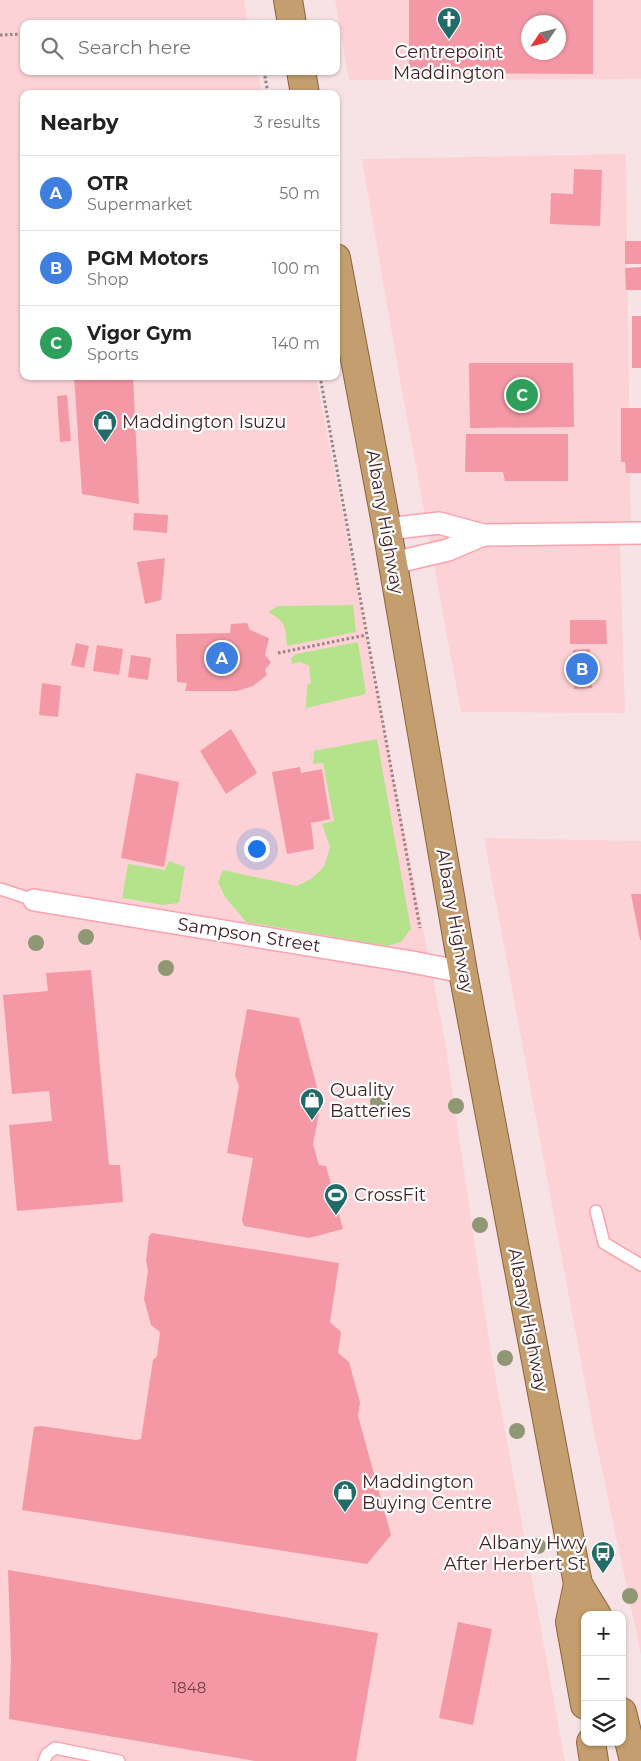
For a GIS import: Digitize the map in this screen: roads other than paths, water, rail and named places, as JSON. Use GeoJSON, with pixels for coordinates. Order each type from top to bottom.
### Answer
{"type":"FeatureCollection","features":[{"type":"Feature","properties":{"kind":"highway"},"geometry":{"type":"LineString","coordinates":[[288,0],[291,20]]}},
{"type":"Feature","properties":{"kind":"highway"},"geometry":{"type":"LineString","coordinates":[[302,75],[304,90]]}},
{"type":"Feature","properties":{"kind":"highway","name":"Albany Highway"},"geometry":{"type":"LineString","coordinates":[[340,279],[387,529],[463,972],[578,1584],[595,1611]]}},
{"type":"Feature","properties":{"kind":"highway","name":"Albany Highway"},"geometry":{"type":"LineString","coordinates":[[578,1584],[570,1622],[584,1701]]}},
{"type":"Feature","properties":{"kind":"highway"},"geometry":{"type":"LineString","coordinates":[[626,1728],[634,1761]]}},
{"type":"Feature","properties":{"kind":"highway"},"geometry":{"type":"LineString","coordinates":[[592,1746],[594,1761]]}},
{"type":"Feature","properties":{"kind":"street"},"geometry":{"type":"LineString","coordinates":[[387,529],[439,523],[483,535],[641,533]]}},
{"type":"Feature","properties":{"kind":"street"},"geometry":{"type":"LineString","coordinates":[[393,563],[448,550],[483,535]]}},
{"type":"Feature","properties":{"kind":"street","name":"Sampson Street"},"geometry":{"type":"LineString","coordinates":[[34,900],[463,972]]}},
{"type":"Feature","properties":{"kind":"lane"},"geometry":{"type":"LineString","coordinates":[[0,889],[34,900]]}},
{"type":"Feature","properties":{"kind":"lane"},"geometry":{"type":"LineString","coordinates":[[596,1211],[604,1243],[641,1264]]}},
{"type":"Feature","properties":{"kind":"lane"},"geometry":{"type":"LineString","coordinates":[[44,1761],[47,1754],[55,1748],[119,1761]]}},
{"type":"Feature","properties":{"kind":"place","name":"Centrepoint Maddington"},"geometry":{"type":"Point","coordinates":[449,40]}},
{"type":"Feature","properties":{"kind":"place","name":"Vigor Gym"},"geometry":{"type":"Point","coordinates":[522,395]}},
{"type":"Feature","properties":{"kind":"place","name":"Maddington Isuzu"},"geometry":{"type":"Point","coordinates":[105,443]}},
{"type":"Feature","properties":{"kind":"place","name":"OTR"},"geometry":{"type":"Point","coordinates":[222,658]}},
{"type":"Feature","properties":{"kind":"place","name":"PGM Motors"},"geometry":{"type":"Point","coordinates":[582,669]}},
{"type":"Feature","properties":{"kind":"place","name":"Quality Batteries"},"geometry":{"type":"Point","coordinates":[312,1121]}},
{"type":"Feature","properties":{"kind":"place","name":"CrossFit"},"geometry":{"type":"Point","coordinates":[336,1216]}},
{"type":"Feature","properties":{"kind":"place","name":"Maddington Buying Centre"},"geometry":{"type":"Point","coordinates":[345,1513]}},
{"type":"Feature","properties":{"kind":"place","name":"Albany Hwy After Herbert St"},"geometry":{"type":"Point","coordinates":[603,1574]}}]}
